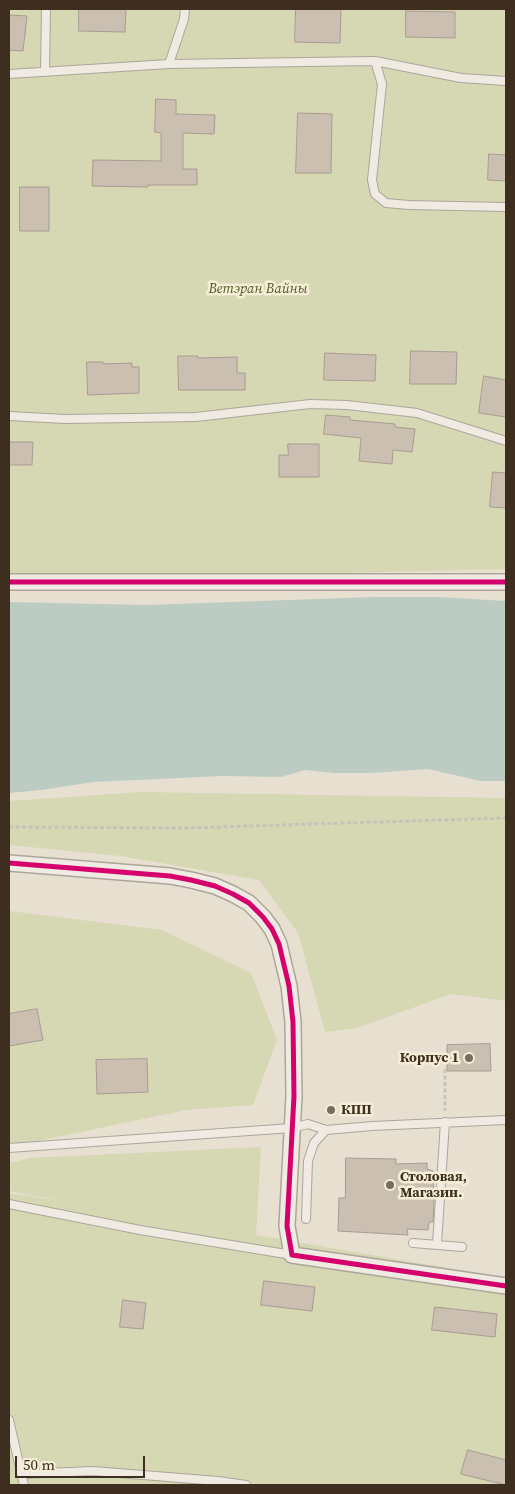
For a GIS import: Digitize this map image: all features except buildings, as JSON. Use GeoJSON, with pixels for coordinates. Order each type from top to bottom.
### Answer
{"type":"FeatureCollection","features":[{"type":"Feature","properties":{"kind":"street"},"geometry":{"type":"LineString","coordinates":[[9,582],[506,582]]}},
{"type":"Feature","properties":{"kind":"street"},"geometry":{"type":"LineString","coordinates":[[9,863],[170,876],[215,886],[233,894],[248,904],[263,917],[272,929],[279,944],[289,986],[294,1056],[287,1226],[292,1255],[506,1286]]}},
{"type":"Feature","properties":{"kind":"lane"},"geometry":{"type":"LineString","coordinates":[[45,72],[46,9]]}},
{"type":"Feature","properties":{"kind":"lane"},"geometry":{"type":"LineString","coordinates":[[169,64],[184,19],[185,9]]}},
{"type":"Feature","properties":{"kind":"lane"},"geometry":{"type":"LineString","coordinates":[[9,74],[169,64],[375,61],[460,78],[506,81]]}},
{"type":"Feature","properties":{"kind":"lane"},"geometry":{"type":"LineString","coordinates":[[375,61],[382,84],[372,180],[375,194],[386,203],[409,206],[506,207]]}},
{"type":"Feature","properties":{"kind":"lane"},"geometry":{"type":"LineString","coordinates":[[9,416],[65,419],[196,417],[310,404],[347,405],[417,413],[506,441]]}},
{"type":"Feature","properties":{"kind":"lane"},"geometry":{"type":"LineString","coordinates":[[9,1148],[292,1128],[308,1124],[326,1130],[506,1120]]}},
{"type":"Feature","properties":{"kind":"lane"},"geometry":{"type":"LineString","coordinates":[[437,1244],[445,1122]]}},
{"type":"Feature","properties":{"kind":"lane"},"geometry":{"type":"LineString","coordinates":[[306,1219],[308,1161],[314,1143],[326,1130]]}},
{"type":"Feature","properties":{"kind":"lane"},"geometry":{"type":"LineString","coordinates":[[9,1204],[140,1230],[292,1255]]}},
{"type":"Feature","properties":{"kind":"lane"},"geometry":{"type":"LineString","coordinates":[[413,1243],[462,1247]]}},
{"type":"Feature","properties":{"kind":"lane"},"geometry":{"type":"LineString","coordinates":[[9,1420],[24,1485]]}},
{"type":"Feature","properties":{"kind":"lane"},"geometry":{"type":"LineString","coordinates":[[21,1474],[93,1471],[246,1485]]}},
{"type":"Feature","properties":{"kind":"path"},"geometry":{"type":"LineString","coordinates":[[9,827],[185,828],[506,818]]}},
{"type":"Feature","properties":{"kind":"path"},"geometry":{"type":"LineString","coordinates":[[444,1069],[445,1122]]}},
{"type":"Feature","properties":{"kind":"green space","name":"Ветэран Вайны"},"geometry":{"type":"Polygon","coordinates":[[[9,9],[506,9],[506,569],[9,579],[9,9]]]}},
{"type":"Feature","properties":{"kind":"green space"},"geometry":{"type":"Polygon","coordinates":[[[141,792],[506,798],[506,1001],[451,994],[357,1028],[325,1032],[298,933],[259,880],[120,856],[9,845],[9,801],[141,792]]]}},
{"type":"Feature","properties":{"kind":"green space"},"geometry":{"type":"Polygon","coordinates":[[[9,911],[162,930],[251,973],[277,1040],[253,1105],[186,1110],[9,1147],[9,911]]]}},
{"type":"Feature","properties":{"kind":"green space"},"geometry":{"type":"Polygon","coordinates":[[[261,1147],[256,1235],[506,1278],[506,1485],[9,1485],[9,1193],[66,1202],[9,1191],[9,1163],[30,1158],[261,1147]]]}},
{"type":"Feature","properties":{"kind":"shaded area"},"geometry":{"type":"Polygon","coordinates":[[[373,597],[439,597],[506,601],[506,781],[481,781],[428,769],[372,773],[335,773],[305,770],[281,777],[223,776],[93,782],[9,793],[9,602],[147,605],[373,597]]]}},
{"type":"Feature","properties":{"kind":"cycle path"},"geometry":{"type":"LineString","coordinates":[[9,582],[506,582]]}},
{"type":"Feature","properties":{"kind":"cycle path"},"geometry":{"type":"LineString","coordinates":[[9,863],[170,876],[215,886],[249,903],[272,929],[279,944],[289,986],[293,1022],[294,1096],[287,1226],[292,1255],[506,1286]]}},
{"type":"Feature","properties":{"kind":"place","name":"Корпус 1"},"geometry":{"type":"Point","coordinates":[469,1058]}},
{"type":"Feature","properties":{"kind":"place","name":"КПП"},"geometry":{"type":"Point","coordinates":[331,1110]}},
{"type":"Feature","properties":{"kind":"place","name":"Столовая, Магазин."},"geometry":{"type":"Point","coordinates":[390,1185]}}]}
